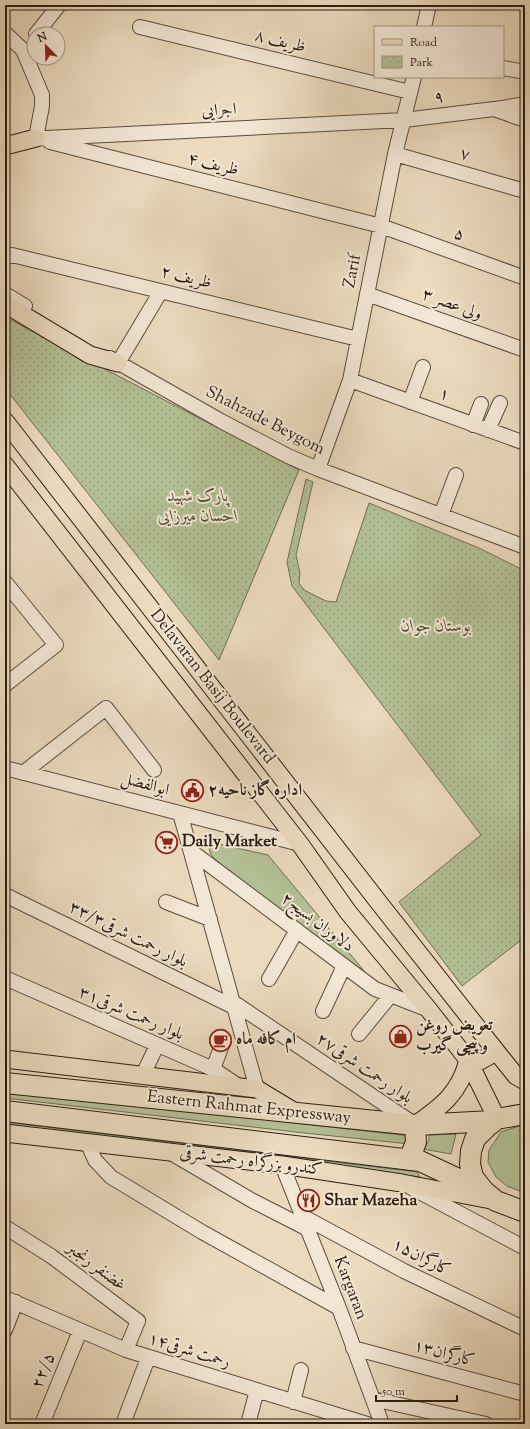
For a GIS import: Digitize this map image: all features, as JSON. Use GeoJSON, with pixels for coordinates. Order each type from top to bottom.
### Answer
{"type":"FeatureCollection","features":[{"type":"Feature","properties":{"kind":"highway","name":"Eastern Rahmat Expressway"},"geometry":{"type":"LineString","coordinates":[[5,1083],[414,1124],[495,1120],[525,1114]]}},
{"type":"Feature","properties":{"kind":"highway","name":"Eastern Rahmat Expressway"},"geometry":{"type":"LineString","coordinates":[[5,1111],[420,1161],[525,1212]]}},
{"type":"Feature","properties":{"kind":"highway"},"geometry":{"type":"LineString","coordinates":[[490,1196],[474,1177],[470,1164],[471,1151],[476,1139],[495,1120]]}},
{"type":"Feature","properties":{"kind":"highway"},"geometry":{"type":"LineString","coordinates":[[409,1160],[416,1142],[414,1124]]}},
{"type":"Feature","properties":{"kind":"main road"},"geometry":{"type":"LineString","coordinates":[[5,146],[36,138]]}},
{"type":"Feature","properties":{"kind":"main road"},"geometry":{"type":"LineString","coordinates":[[5,304],[90,355],[118,363]]}},
{"type":"Feature","properties":{"kind":"main road","name":"Delavaran Basij Boulevard"},"geometry":{"type":"LineString","coordinates":[[5,421],[380,904],[516,1076],[525,1082]]}},
{"type":"Feature","properties":{"kind":"main road","name":"Delavaran Basij Boulevard"},"geometry":{"type":"LineString","coordinates":[[5,465],[300,844],[348,912],[468,1060],[495,1120]]}},
{"type":"Feature","properties":{"kind":"main road"},"geometry":{"type":"LineString","coordinates":[[181,691],[203,675]]}},
{"type":"Feature","properties":{"kind":"main road"},"geometry":{"type":"LineString","coordinates":[[414,1124],[432,1113],[451,1095],[465,1074],[468,1060],[480,1061],[489,1056],[492,1046]]}},
{"type":"Feature","properties":{"kind":"main road"},"geometry":{"type":"LineString","coordinates":[[5,1059],[249,1088],[295,1112]]}},
{"type":"Feature","properties":{"kind":"main road","name":"کندرو بزرگراه رحمت شرقی"},"geometry":{"type":"LineString","coordinates":[[5,1133],[282,1165],[490,1196]]}},
{"type":"Feature","properties":{"kind":"street"},"geometry":{"type":"LineString","coordinates":[[42,26],[59,5]]}},
{"type":"Feature","properties":{"kind":"street"},"geometry":{"type":"LineString","coordinates":[[424,26],[429,5]]}},
{"type":"Feature","properties":{"kind":"street","name":"ظریف ۸"},"geometry":{"type":"LineString","coordinates":[[140,27],[410,92]]}},
{"type":"Feature","properties":{"kind":"street"},"geometry":{"type":"LineString","coordinates":[[5,32],[23,50],[42,95],[42,106],[36,138],[5,152]]}},
{"type":"Feature","properties":{"kind":"street"},"geometry":{"type":"LineString","coordinates":[[23,50],[26,46]]}},
{"type":"Feature","properties":{"kind":"street"},"geometry":{"type":"LineString","coordinates":[[504,68],[525,72]]}},
{"type":"Feature","properties":{"kind":"street","name":"Zarif"},"geometry":{"type":"LineString","coordinates":[[318,469],[350,380],[395,154],[414,78]]}},
{"type":"Feature","properties":{"kind":"street"},"geometry":{"type":"LineString","coordinates":[[494,110],[525,104]]}},
{"type":"Feature","properties":{"kind":"street","name":"۹"},"geometry":{"type":"LineString","coordinates":[[404,120],[494,110],[525,120]]}},
{"type":"Feature","properties":{"kind":"street","name":"اجرایی"},"geometry":{"type":"LineString","coordinates":[[5,140],[404,120]]}},
{"type":"Feature","properties":{"kind":"street","name":"ظریف ۴"},"geometry":{"type":"LineString","coordinates":[[36,138],[380,226]]}},
{"type":"Feature","properties":{"kind":"street","name":"۷"},"geometry":{"type":"LineString","coordinates":[[395,154],[525,191]]}},
{"type":"Feature","properties":{"kind":"street","name":"۵"},"geometry":{"type":"LineString","coordinates":[[380,226],[525,278]]}},
{"type":"Feature","properties":{"kind":"street","name":"ظریف ۲"},"geometry":{"type":"LineString","coordinates":[[5,258],[12,255],[358,339]]}},
{"type":"Feature","properties":{"kind":"street"},"geometry":{"type":"LineString","coordinates":[[118,363],[161,291]]}},
{"type":"Feature","properties":{"kind":"street","name":"Shahzade Beygom"},"geometry":{"type":"LineString","coordinates":[[5,294],[118,363],[221,421],[288,456],[318,469],[525,547]]}},
{"type":"Feature","properties":{"kind":"street","name":"ولی عصر ۳"},"geometry":{"type":"LineString","coordinates":[[367,294],[525,350]]}},
{"type":"Feature","properties":{"kind":"street"},"geometry":{"type":"LineString","coordinates":[[410,402],[424,367]]}},
{"type":"Feature","properties":{"kind":"street","name":"۱"},"geometry":{"type":"LineString","coordinates":[[350,380],[525,443]]}},
{"type":"Feature","properties":{"kind":"street"},"geometry":{"type":"LineString","coordinates":[[488,430],[500,403]]}},
{"type":"Feature","properties":{"kind":"street"},"geometry":{"type":"LineString","coordinates":[[473,425],[481,404]]}},
{"type":"Feature","properties":{"kind":"street"},"geometry":{"type":"LineString","coordinates":[[441,515],[456,475]]}},
{"type":"Feature","properties":{"kind":"street"},"geometry":{"type":"LineString","coordinates":[[5,582],[56,645],[5,685]]}},
{"type":"Feature","properties":{"kind":"street"},"geometry":{"type":"LineString","coordinates":[[23,772],[106,708],[154,770]]}},
{"type":"Feature","properties":{"kind":"street","name":"ابوالفضل"},"geometry":{"type":"LineString","coordinates":[[5,768],[300,844]]}},
{"type":"Feature","properties":{"kind":"street"},"geometry":{"type":"LineString","coordinates":[[180,813],[234,1005],[249,1088]]}},
{"type":"Feature","properties":{"kind":"street","name":"دلاوران بسیج۲"},"geometry":{"type":"LineString","coordinates":[[191,851],[375,989],[429,1010]]}},
{"type":"Feature","properties":{"kind":"street","name":"بلوار رحمت شرقی۳۳/۳"},"geometry":{"type":"LineString","coordinates":[[5,894],[234,1005]]}},
{"type":"Feature","properties":{"kind":"street"},"geometry":{"type":"LineString","coordinates":[[166,902],[210,918]]}},
{"type":"Feature","properties":{"kind":"street"},"geometry":{"type":"LineString","coordinates":[[270,979],[297,930]]}},
{"type":"Feature","properties":{"kind":"street"},"geometry":{"type":"LineString","coordinates":[[323,1011],[344,966]]}},
{"type":"Feature","properties":{"kind":"street","name":"بلوار رحمت شرقی۳۱"},"geometry":{"type":"LineString","coordinates":[[5,978],[213,1069],[249,1088]]}},
{"type":"Feature","properties":{"kind":"street"},"geometry":{"type":"LineString","coordinates":[[358,1034],[390,996]]}},
{"type":"Feature","properties":{"kind":"street","name":"بلوار رحمت شرقی۲۷"},"geometry":{"type":"LineString","coordinates":[[234,1005],[414,1124]]}},
{"type":"Feature","properties":{"kind":"street"},"geometry":{"type":"LineString","coordinates":[[143,1075],[157,1045]]}},
{"type":"Feature","properties":{"kind":"street"},"geometry":{"type":"LineString","coordinates":[[213,1069],[222,1045]]}},
{"type":"Feature","properties":{"kind":"street"},"geometry":{"type":"LineString","coordinates":[[87,1142],[95,1160],[111,1177],[202,1232],[339,1308]]}},
{"type":"Feature","properties":{"kind":"street","name":"۱۵کارگران"},"geometry":{"type":"LineString","coordinates":[[169,1152],[253,1201],[304,1222],[525,1329]]}},
{"type":"Feature","properties":{"kind":"street","name":"Kargaran"},"geometry":{"type":"LineString","coordinates":[[282,1165],[339,1308],[382,1424]]}},
{"type":"Feature","properties":{"kind":"street"},"geometry":{"type":"LineString","coordinates":[[402,1183],[525,1248]]}},
{"type":"Feature","properties":{"kind":"street","name":"غضنفر رنجبر"},"geometry":{"type":"LineString","coordinates":[[5,1227],[51,1256],[138,1321],[126,1350]]}},
{"type":"Feature","properties":{"kind":"street"},"geometry":{"type":"LineString","coordinates":[[5,1330],[10,1300]]}},
{"type":"Feature","properties":{"kind":"street","name":"۱۴رحمت شرقی"},"geometry":{"type":"LineString","coordinates":[[10,1300],[80,1331],[148,1358],[257,1390],[293,1402],[331,1419],[368,1424]]}},
{"type":"Feature","properties":{"kind":"street","name":"۲۲/۵"},"geometry":{"type":"LineString","coordinates":[[45,1423],[80,1331]]}},
{"type":"Feature","properties":{"kind":"street","name":"کارگران۱۳"},"geometry":{"type":"LineString","coordinates":[[353,1348],[525,1394]]}},
{"type":"Feature","properties":{"kind":"street"},"geometry":{"type":"LineString","coordinates":[[122,1424],[148,1358]]}},
{"type":"Feature","properties":{"kind":"street"},"geometry":{"type":"LineString","coordinates":[[293,1402],[301,1370]]}},
{"type":"Feature","properties":{"kind":"street"},"geometry":{"type":"LineString","coordinates":[[248,1424],[257,1390]]}},
{"type":"Feature","properties":{"kind":"street"},"geometry":{"type":"LineString","coordinates":[[373,1398],[486,1424]]}},
{"type":"Feature","properties":{"kind":"green space","name":"پارک شهید احسان میرزایی"},"geometry":{"type":"Polygon","coordinates":[[[5,317],[299,470],[219,660],[5,388],[5,317]]]}},
{"type":"Feature","properties":{"kind":"green space","name":"بوستان جوان"},"geometry":{"type":"Polygon","coordinates":[[[306,479],[313,482],[296,555],[300,573],[299,583],[304,590],[326,601],[336,602],[369,503],[479,548],[525,571],[525,937],[462,986],[399,902],[481,835],[292,586],[287,562],[306,479]]]}},
{"type":"Feature","properties":{"kind":"green space"},"geometry":{"type":"Polygon","coordinates":[[[210,842],[268,855],[365,972],[312,937],[216,860],[210,852],[210,842]]]}},
{"type":"Feature","properties":{"kind":"green space"},"geometry":{"type":"Polygon","coordinates":[[[5,1090],[410,1136],[410,1144],[5,1098],[5,1090]]]}},
{"type":"Feature","properties":{"kind":"green space"},"geometry":{"type":"Polygon","coordinates":[[[5,1122],[417,1172],[420,1177],[5,1126],[5,1122]]]}},
{"type":"Feature","properties":{"kind":"green space"},"geometry":{"type":"Polygon","coordinates":[[[525,1125],[525,1193],[507,1186],[496,1177],[488,1162],[489,1150],[501,1132],[525,1125]]]}},
{"type":"Feature","properties":{"kind":"green space"},"geometry":{"type":"Polygon","coordinates":[[[456,1134],[451,1154],[423,1149],[429,1141],[429,1135],[456,1134]]]}},
{"type":"Feature","properties":{"kind":"place","name":"اداره گاز ناحیه۲"},"geometry":{"type":"Point","coordinates":[192,791]}},
{"type":"Feature","properties":{"kind":"place","name":"Daily Market"},"geometry":{"type":"Point","coordinates":[166,842]}},
{"type":"Feature","properties":{"kind":"place","name":"تعویض روغن و پیچی گیرب"},"geometry":{"type":"Point","coordinates":[400,1036]}},
{"type":"Feature","properties":{"kind":"place","name":"ام کافه ماه"},"geometry":{"type":"Point","coordinates":[221,1040]}},
{"type":"Feature","properties":{"kind":"place","name":"Shar Mazeha"},"geometry":{"type":"Point","coordinates":[308,1201]}}]}
